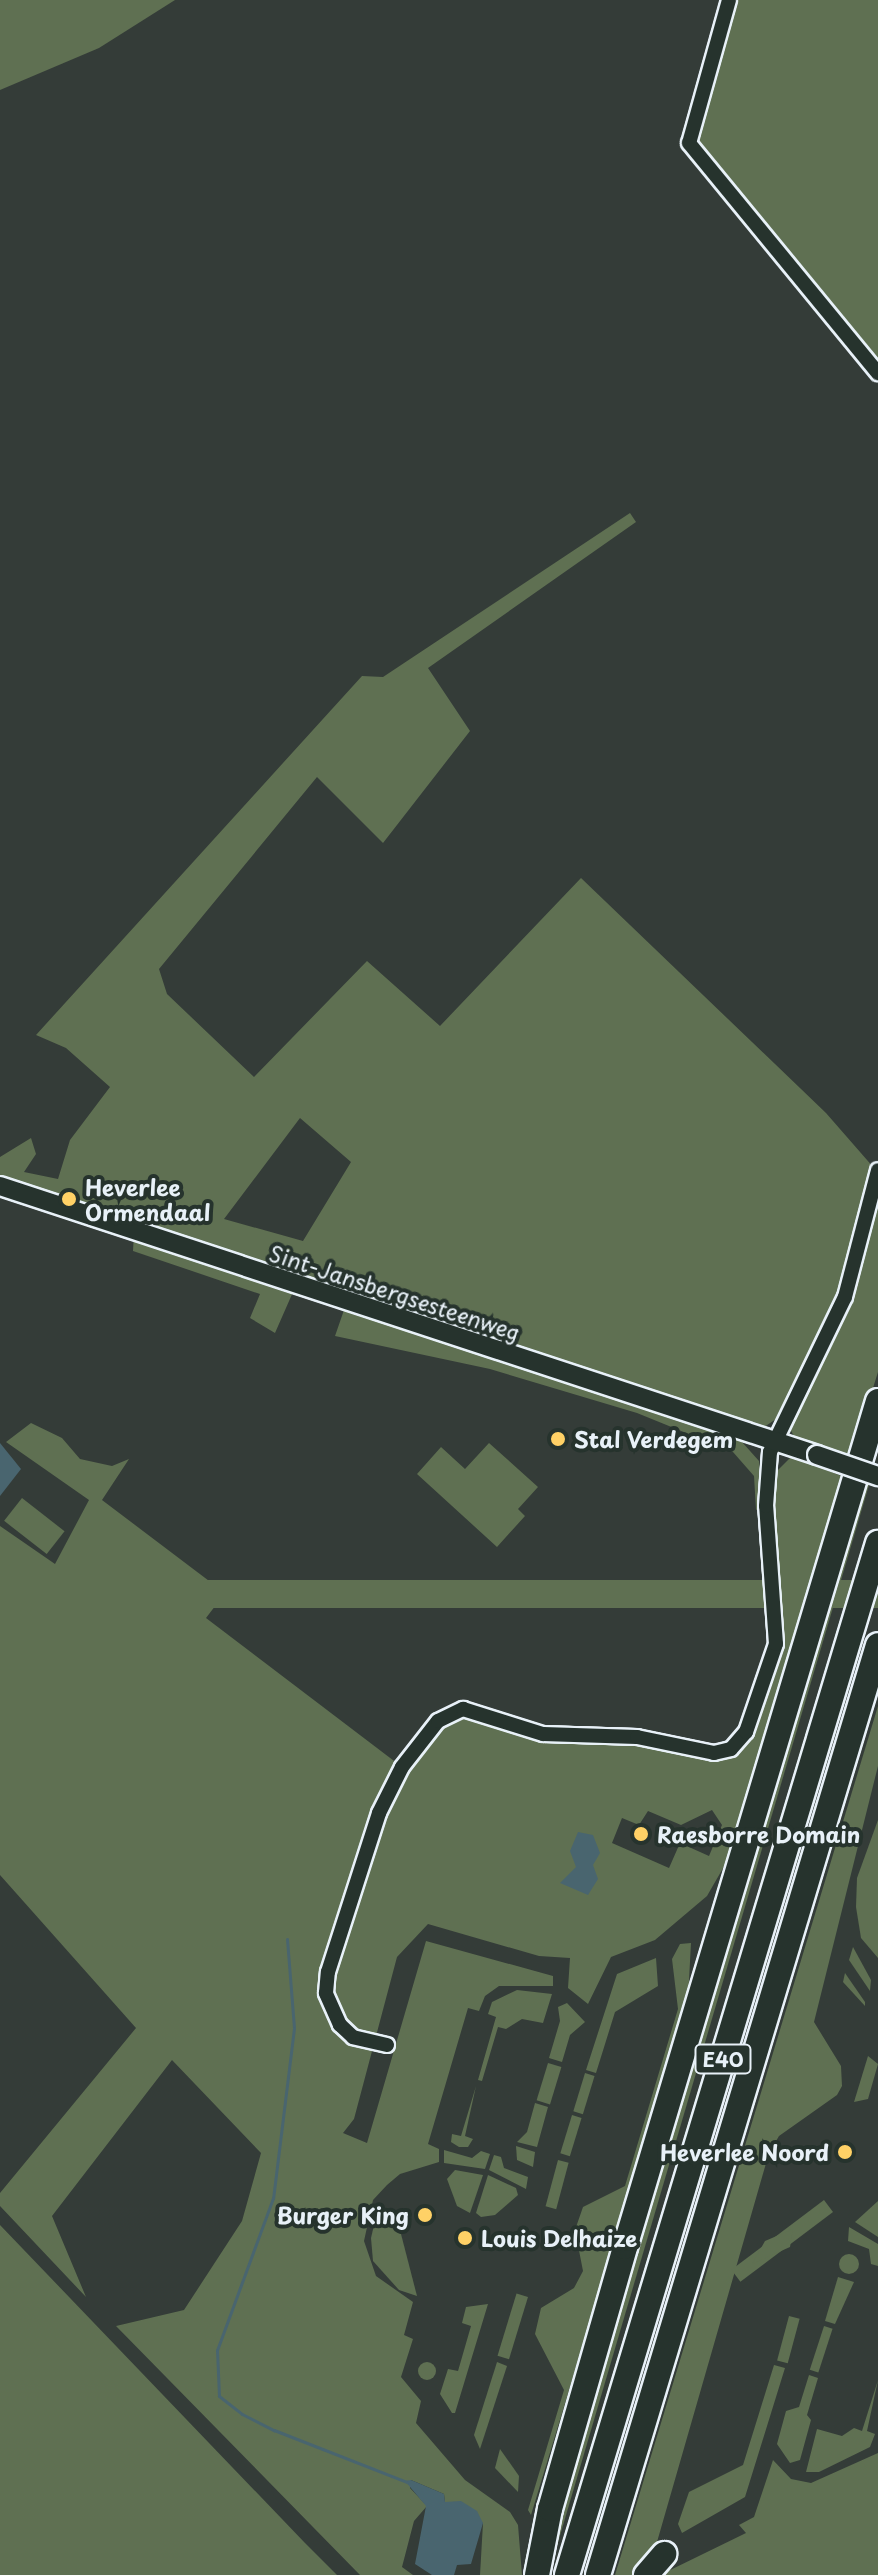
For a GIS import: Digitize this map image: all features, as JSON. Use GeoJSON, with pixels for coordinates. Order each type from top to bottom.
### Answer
{"type":"FeatureCollection","features":[{"type":"Feature","properties":{"kind":"highway"},"geometry":{"type":"LineString","coordinates":[[537,2575],[550,2509],[625,2247],[878,1401]]}},
{"type":"Feature","properties":{"kind":"highway","name":"E40"},"geometry":{"type":"LineString","coordinates":[[567,2575],[878,1543]]}},
{"type":"Feature","properties":{"kind":"highway","name":"E40"},"geometry":{"type":"LineString","coordinates":[[598,2575],[878,1645]]}},
{"type":"Feature","properties":{"kind":"highway"},"geometry":{"type":"LineString","coordinates":[[646,2575],[664,2554]]}},
{"type":"Feature","properties":{"kind":"main road","name":"Sint-Jansbergsesteenweg"},"geometry":{"type":"LineString","coordinates":[[0,1186],[878,1476]]}},
{"type":"Feature","properties":{"kind":"street"},"geometry":{"type":"LineString","coordinates":[[729,0],[689,143],[878,373]]}},
{"type":"Feature","properties":{"kind":"street"},"geometry":{"type":"LineString","coordinates":[[387,2045],[353,2037],[331,2011],[326,1993],[367,1845],[402,1767],[438,1721],[455,1709],[543,1734],[637,1737],[714,1753],[731,1749],[757,1707],[776,1644],[766,1506],[770,1452],[845,1297],[878,1170]]}},
{"type":"Feature","properties":{"kind":"green space"},"geometry":{"type":"Polygon","coordinates":[[[0,0],[175,0],[99,48],[0,90],[0,0]]]}},
{"type":"Feature","properties":{"kind":"green space"},"geometry":{"type":"Polygon","coordinates":[[[735,0],[878,0],[878,364],[694,138],[735,0]]]}},
{"type":"Feature","properties":{"kind":"green space"},"geometry":{"type":"Polygon","coordinates":[[[630,513],[636,522],[428,668],[470,731],[383,843],[317,777],[159,969],[167,994],[254,1077],[367,961],[440,1026],[581,878],[826,1113],[874,1168],[834,1307],[776,1419],[742,1442],[759,1461],[763,1507],[756,1510],[754,1476],[733,1452],[637,1413],[490,1369],[335,1336],[344,1310],[293,1292],[275,1333],[250,1318],[260,1294],[133,1251],[134,1231],[0,1186],[0,1157],[31,1138],[36,1154],[24,1172],[58,1179],[70,1140],[110,1087],[66,1048],[36,1035],[362,676],[383,677],[630,513]],[[300,1118],[224,1219],[303,1241],[351,1162],[300,1118]]]}},
{"type":"Feature","properties":{"kind":"green space"},"geometry":{"type":"Polygon","coordinates":[[[878,1183],[878,1372],[852,1455],[796,1440],[789,1427],[828,1342],[878,1183]]]}},
{"type":"Feature","properties":{"kind":"green space"},"geometry":{"type":"Polygon","coordinates":[[[31,1423],[62,1438],[80,1459],[112,1466],[129,1459],[102,1500],[225,1593],[206,1618],[402,1767],[454,1714],[542,1740],[643,1744],[720,1760],[737,1755],[754,1728],[780,1644],[773,1475],[792,1456],[846,1478],[730,1856],[707,1896],[655,1940],[611,1957],[588,2004],[568,1988],[570,1958],[539,1956],[428,1924],[397,1957],[354,2119],[343,2133],[367,2143],[426,1941],[553,1976],[553,1986],[499,1986],[485,1996],[479,2011],[468,2008],[428,2144],[439,2149],[439,2162],[400,2174],[387,2185],[373,2200],[364,2241],[376,2276],[413,2302],[404,2335],[413,2339],[401,2377],[421,2401],[416,2423],[465,2480],[510,2512],[518,2525],[522,2575],[480,2575],[483,2523],[445,2502],[444,2494],[411,2480],[410,2488],[427,2506],[414,2521],[402,2567],[413,2575],[360,2575],[116,2326],[184,2310],[242,2221],[261,2153],[172,2060],[52,2216],[86,2297],[0,2206],[0,2193],[136,2028],[0,1875],[0,1526],[55,1564],[89,1500],[6,1442],[31,1423]],[[712,1810],[681,1825],[648,1811],[639,1825],[622,1818],[612,1843],[669,1868],[680,1843],[709,1856],[722,1825],[712,1810]]]}},
{"type":"Feature","properties":{"kind":"green space"},"geometry":{"type":"Polygon","coordinates":[[[489,1443],[538,1487],[518,1509],[525,1516],[497,1547],[417,1474],[441,1447],[465,1469],[489,1443]]]}},
{"type":"Feature","properties":{"kind":"green space"},"geometry":{"type":"Polygon","coordinates":[[[862,1483],[869,1485],[549,2573],[550,2540],[862,1483]]]}},
{"type":"Feature","properties":{"kind":"green space"},"geometry":{"type":"Polygon","coordinates":[[[22,1498],[65,1531],[47,1554],[4,1521],[22,1498]]]}},
{"type":"Feature","properties":{"kind":"green space"},"geometry":{"type":"Polygon","coordinates":[[[0,1580],[878,1580],[878,1608],[0,1608],[0,1580]]]}},
{"type":"Feature","properties":{"kind":"green space"},"geometry":{"type":"Polygon","coordinates":[[[878,1706],[878,1766],[814,2022],[841,2066],[842,2086],[837,2095],[779,2136],[769,2153],[657,2542],[636,2575],[615,2575],[878,1706]]]}},
{"type":"Feature","properties":{"kind":"green space"},"geometry":{"type":"Polygon","coordinates":[[[878,1820],[878,1958],[861,1938],[856,1907],[857,1878],[878,1820]]]}},
{"type":"Feature","properties":{"kind":"green space"},"geometry":{"type":"Polygon","coordinates":[[[691,1943],[688,1999],[531,2515],[528,2510],[564,2390],[535,2334],[541,2308],[574,2288],[583,2271],[575,2230],[583,2207],[625,2186],[678,2009],[672,1959],[680,1944],[691,1943]]]}},
{"type":"Feature","properties":{"kind":"green space"},"geometry":{"type":"Polygon","coordinates":[[[853,1947],[871,1980],[870,1991],[849,1960],[853,1947]]]}},
{"type":"Feature","properties":{"kind":"green space"},"geometry":{"type":"Polygon","coordinates":[[[656,1958],[658,1986],[615,2012],[596,2073],[586,2070],[617,1974],[656,1958]]]}},
{"type":"Feature","properties":{"kind":"green space"},"geometry":{"type":"Polygon","coordinates":[[[845,1973],[865,2002],[865,2006],[843,1982],[845,1973]]]}},
{"type":"Feature","properties":{"kind":"green space"},"geometry":{"type":"Polygon","coordinates":[[[517,1990],[552,1994],[543,2023],[522,2019],[506,2029],[498,2027],[482,2081],[478,2080],[496,2017],[488,2014],[492,2002],[517,1990]]]}},
{"type":"Feature","properties":{"kind":"green space"},"geometry":{"type":"Polygon","coordinates":[[[567,2003],[585,2022],[570,2035],[562,2062],[549,2058],[560,2021],[558,2007],[567,2003]]]}},
{"type":"Feature","properties":{"kind":"green space"},"geometry":{"type":"Polygon","coordinates":[[[868,2056],[878,2064],[868,2099],[854,2102],[868,2056]]]}},
{"type":"Feature","properties":{"kind":"green space"},"geometry":{"type":"Polygon","coordinates":[[[548,2063],[561,2067],[550,2104],[537,2100],[548,2063]]]}},
{"type":"Feature","properties":{"kind":"green space"},"geometry":{"type":"Polygon","coordinates":[[[585,2073],[595,2076],[583,2114],[573,2111],[585,2073]]]}},
{"type":"Feature","properties":{"kind":"green space"},"geometry":{"type":"Polygon","coordinates":[[[476,2086],[465,2136],[473,2139],[468,2147],[459,2147],[451,2142],[452,2134],[461,2136],[476,2086]]]}},
{"type":"Feature","properties":{"kind":"green space"},"geometry":{"type":"Polygon","coordinates":[[[535,2103],[548,2107],[537,2147],[517,2142],[527,2132],[535,2103]]]}},
{"type":"Feature","properties":{"kind":"green space"},"geometry":{"type":"Polygon","coordinates":[[[572,2115],[582,2118],[570,2156],[560,2153],[572,2115]]]}},
{"type":"Feature","properties":{"kind":"green space"},"geometry":{"type":"Polygon","coordinates":[[[516,2146],[535,2152],[533,2167],[517,2160],[516,2146]]]}},
{"type":"Feature","properties":{"kind":"green space"},"geometry":{"type":"Polygon","coordinates":[[[444,2150],[472,2158],[481,2151],[490,2154],[485,2169],[444,2163],[444,2150]]]}},
{"type":"Feature","properties":{"kind":"green space"},"geometry":{"type":"Polygon","coordinates":[[[494,2155],[501,2157],[504,2168],[528,2177],[526,2189],[489,2170],[494,2155]]]}},
{"type":"Feature","properties":{"kind":"green space"},"geometry":{"type":"Polygon","coordinates":[[[558,2160],[569,2163],[556,2209],[546,2206],[558,2160]]]}},
{"type":"Feature","properties":{"kind":"green space"},"geometry":{"type":"Polygon","coordinates":[[[455,2170],[483,2175],[470,2213],[457,2206],[447,2179],[455,2170]]]}},
{"type":"Feature","properties":{"kind":"green space"},"geometry":{"type":"Polygon","coordinates":[[[488,2175],[516,2188],[518,2195],[495,2215],[481,2217],[476,2213],[488,2175]]]}},
{"type":"Feature","properties":{"kind":"green space"},"geometry":{"type":"Polygon","coordinates":[[[824,2200],[833,2212],[740,2282],[731,2270],[824,2200]]]}},
{"type":"Feature","properties":{"kind":"green space"},"geometry":{"type":"Polygon","coordinates":[[[878,2201],[878,2237],[855,2222],[878,2201]]]}},
{"type":"Feature","properties":{"kind":"green space"},"geometry":{"type":"Polygon","coordinates":[[[378,2208],[401,2234],[417,2296],[399,2290],[373,2261],[371,2238],[378,2208]]]}},
{"type":"Feature","properties":{"kind":"green space"},"geometry":{"type":"Polygon","coordinates":[[[0,2225],[305,2543],[337,2575],[0,2575],[0,2225]]]}},
{"type":"Feature","properties":{"kind":"green space"},"geometry":{"type":"Polygon","coordinates":[[[849,2227],[878,2244],[878,2266],[871,2264],[869,2249],[848,2241],[849,2227]]]}},
{"type":"Feature","properties":{"kind":"green space"},"geometry":{"type":"Polygon","coordinates":[[[793,2229],[790,2247],[752,2264],[765,2241],[793,2229]]]}},
{"type":"Feature","properties":{"kind":"green space"},"geometry":{"type":"Polygon","coordinates":[[[845,2254],[853,2254],[859,2264],[853,2274],[845,2274],[839,2268],[839,2260],[845,2254]]]}},
{"type":"Feature","properties":{"kind":"green space"},"geometry":{"type":"Polygon","coordinates":[[[838,2277],[854,2282],[835,2324],[825,2321],[838,2277]]]}},
{"type":"Feature","properties":{"kind":"green space"},"geometry":{"type":"Polygon","coordinates":[[[517,2293],[528,2297],[509,2359],[498,2356],[517,2293]]]}},
{"type":"Feature","properties":{"kind":"green space"},"geometry":{"type":"Polygon","coordinates":[[[488,2304],[455,2413],[452,2413],[440,2394],[448,2369],[458,2371],[471,2326],[462,2323],[466,2307],[488,2304]]]}},
{"type":"Feature","properties":{"kind":"green space"},"geometry":{"type":"Polygon","coordinates":[[[789,2316],[800,2319],[788,2363],[777,2360],[789,2316]]]}},
{"type":"Feature","properties":{"kind":"green space"},"geometry":{"type":"Polygon","coordinates":[[[824,2326],[833,2329],[818,2373],[810,2370],[824,2326]]]}},
{"type":"Feature","properties":{"kind":"green space"},"geometry":{"type":"Polygon","coordinates":[[[423,2362],[431,2362],[436,2371],[434,2378],[423,2380],[418,2375],[418,2367],[423,2362]]]}},
{"type":"Feature","properties":{"kind":"green space"},"geometry":{"type":"Polygon","coordinates":[[[497,2362],[507,2366],[480,2449],[474,2435],[497,2362]]]}},
{"type":"Feature","properties":{"kind":"green space"},"geometry":{"type":"Polygon","coordinates":[[[774,2365],[785,2368],[745,2497],[682,2533],[678,2524],[689,2492],[743,2465],[774,2365]]]}},
{"type":"Feature","properties":{"kind":"green space"},"geometry":{"type":"Polygon","coordinates":[[[809,2375],[818,2378],[807,2415],[811,2420],[800,2460],[790,2463],[777,2444],[786,2411],[799,2407],[809,2375]]]}},
{"type":"Feature","properties":{"kind":"green space"},"geometry":{"type":"Polygon","coordinates":[[[878,2380],[867,2431],[875,2434],[870,2447],[819,2472],[806,2472],[817,2429],[842,2436],[854,2428],[862,2431],[878,2380]]]}},
{"type":"Feature","properties":{"kind":"green space"},"geometry":{"type":"Polygon","coordinates":[[[500,2449],[519,2476],[518,2492],[495,2468],[500,2449]]]}},
{"type":"Feature","properties":{"kind":"green space"},"geometry":{"type":"Polygon","coordinates":[[[878,2453],[878,2575],[660,2575],[746,2533],[739,2525],[754,2517],[773,2460],[791,2479],[811,2483],[878,2453]]]}},
{"type":"Feature","properties":{"kind":"water"},"geometry":{"type":"Polygon","coordinates":[[[0,1443],[21,1469],[0,1496],[0,1443]]]}},
{"type":"Feature","properties":{"kind":"water"},"geometry":{"type":"Polygon","coordinates":[[[578,1832],[593,1835],[600,1853],[593,1865],[598,1879],[588,1895],[560,1883],[576,1867],[570,1851],[578,1832]]]}},
{"type":"Feature","properties":{"kind":"water"},"geometry":{"type":"Polygon","coordinates":[[[411,2480],[444,2494],[445,2502],[461,2501],[477,2511],[483,2523],[471,2564],[457,2565],[454,2575],[432,2575],[415,2564],[426,2506],[405,2481],[411,2480]]]}},
{"type":"Feature","properties":{"kind":"waterway"},"geometry":{"type":"LineString","coordinates":[[287,1939],[294,2028],[273,2198],[217,2350],[219,2396],[242,2414],[274,2430],[407,2482]]}},
{"type":"Feature","properties":{"kind":"place","name":"Heverlee Ormendaal"},"geometry":{"type":"Point","coordinates":[69,1199]}},
{"type":"Feature","properties":{"kind":"place","name":"Stal Verdegem"},"geometry":{"type":"Point","coordinates":[558,1439]}},
{"type":"Feature","properties":{"kind":"place","name":"Raesborre Domain"},"geometry":{"type":"Point","coordinates":[641,1834]}},
{"type":"Feature","properties":{"kind":"place","name":"Heverlee Noord"},"geometry":{"type":"Point","coordinates":[845,2152]}},
{"type":"Feature","properties":{"kind":"place","name":"Burger King"},"geometry":{"type":"Point","coordinates":[425,2215]}},
{"type":"Feature","properties":{"kind":"place","name":"Louis Delhaize"},"geometry":{"type":"Point","coordinates":[465,2238]}}]}
